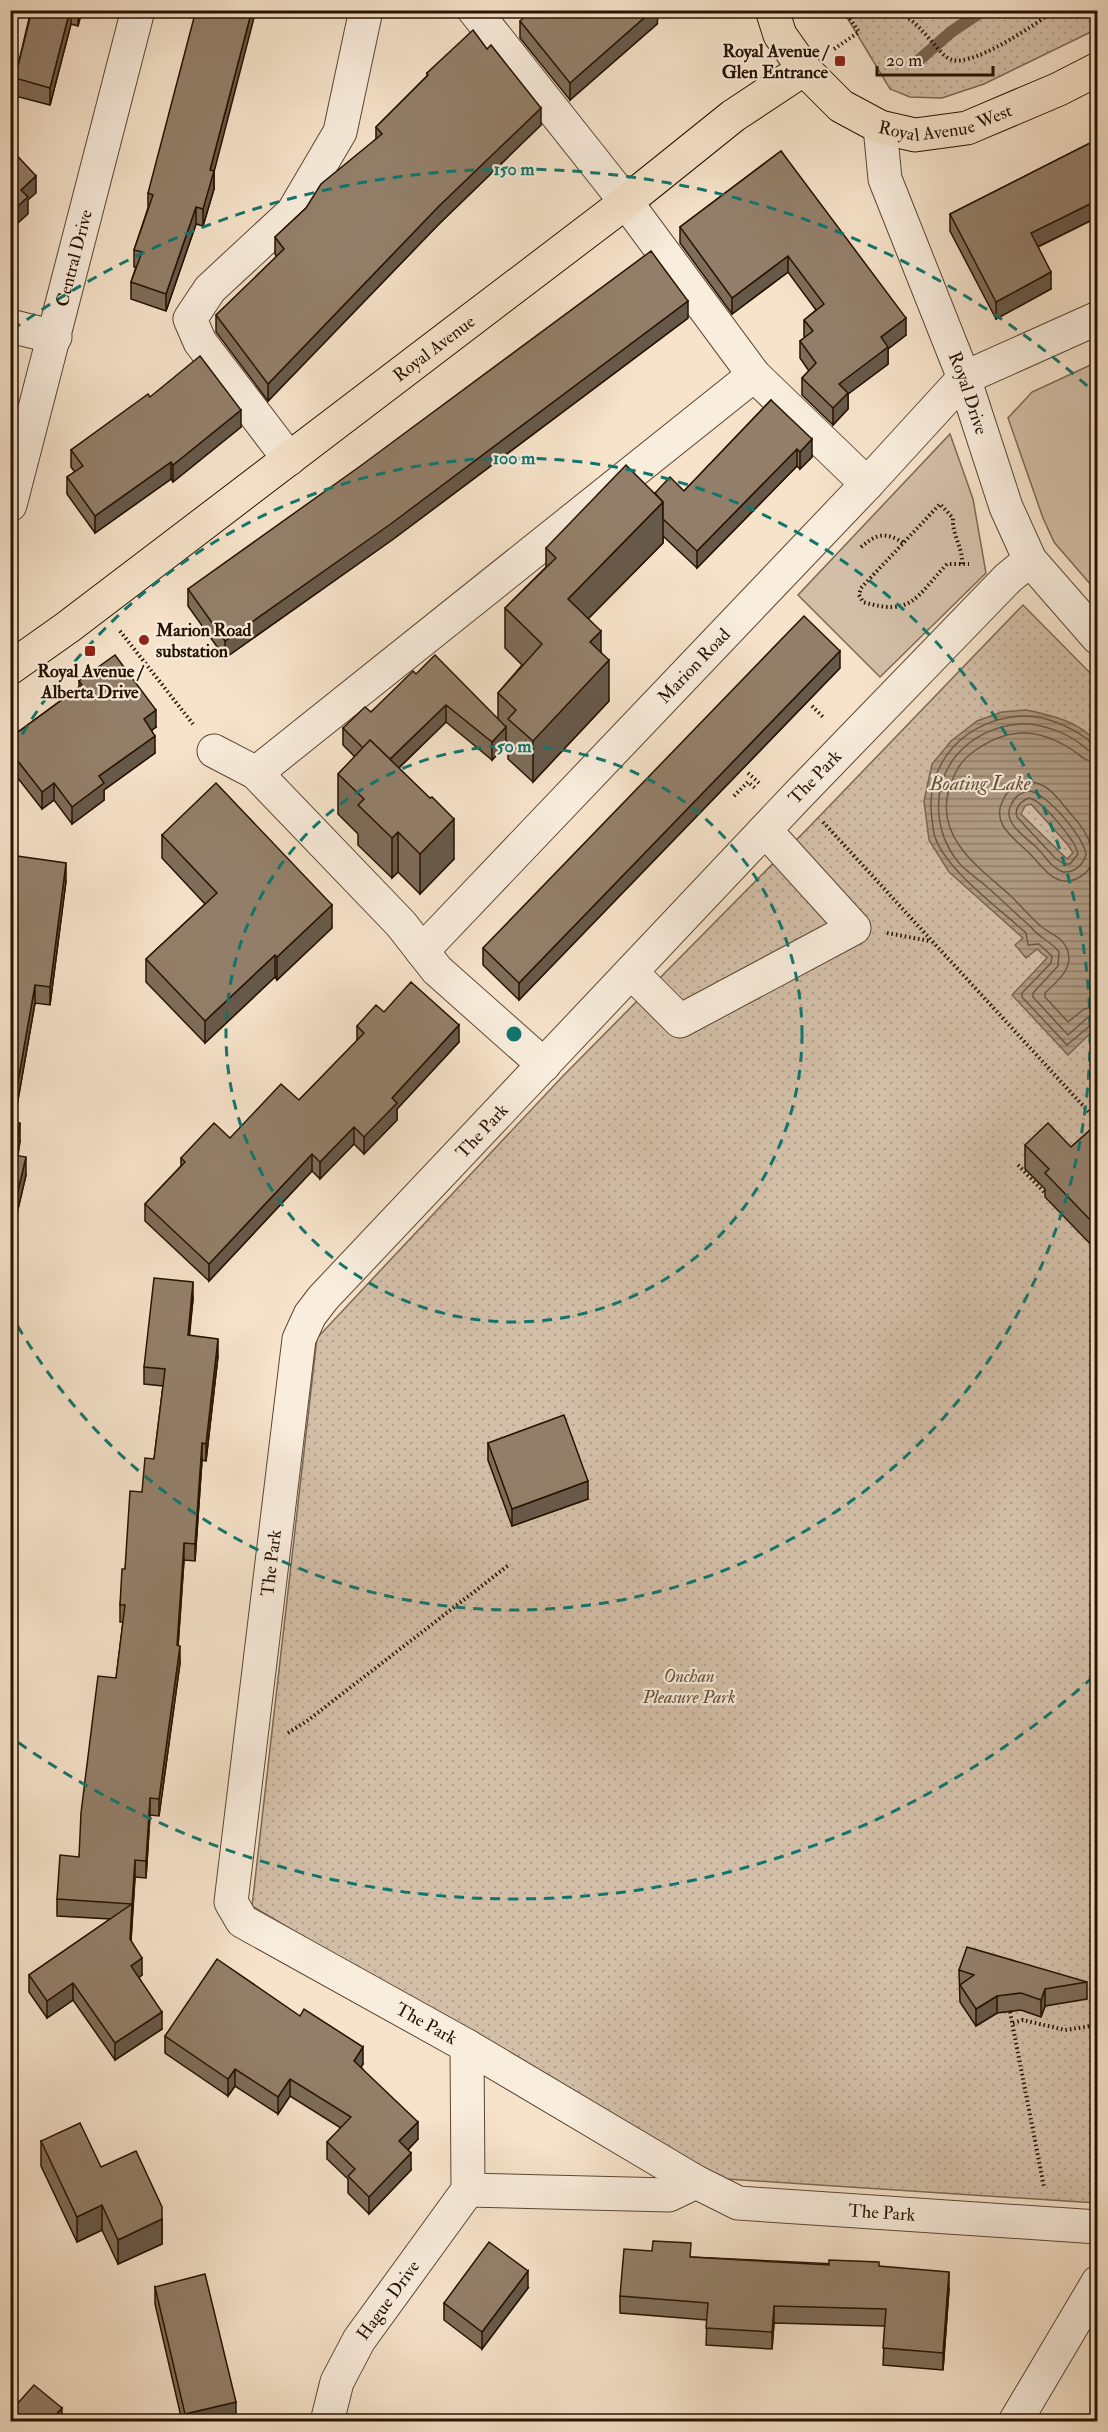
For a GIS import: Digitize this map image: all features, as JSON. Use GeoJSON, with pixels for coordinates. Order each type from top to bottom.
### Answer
{"type":"FeatureCollection","features":[{"type":"Feature","properties":{"kind":"main road"},"geometry":{"type":"LineString","coordinates":[[772,10],[780,35],[804,69]]}},
{"type":"Feature","properties":{"kind":"main road","name":"Royal Avenue"},"geometry":{"type":"LineString","coordinates":[[10,668],[626,202],[733,116],[804,69]]}},
{"type":"Feature","properties":{"kind":"main road","name":"Royal Avenue West"},"geometry":{"type":"LineString","coordinates":[[804,69],[841,106],[880,127],[915,135],[966,128],[1059,89],[1098,69]]}},
{"type":"Feature","properties":{"kind":"street","name":"Central Drive"},"geometry":{"type":"LineString","coordinates":[[10,505],[138,10]]}},
{"type":"Feature","properties":{"kind":"street"},"geometry":{"type":"LineString","coordinates":[[289,459],[200,342],[190,319],[210,289],[293,212],[340,132],[366,10]]}},
{"type":"Feature","properties":{"kind":"street"},"geometry":{"type":"LineString","coordinates":[[474,10],[626,202],[754,375],[867,484]]}},
{"type":"Feature","properties":{"kind":"street","name":"Royal Drive"},"geometry":{"type":"LineString","coordinates":[[880,127],[885,179],[964,378],[1006,507],[1030,560],[1098,638]]}},
{"type":"Feature","properties":{"kind":"street"},"geometry":{"type":"LineString","coordinates":[[964,378],[1098,318]]}},
{"type":"Feature","properties":{"kind":"street"},"geometry":{"type":"LineString","coordinates":[[10,326],[55,338]]}},
{"type":"Feature","properties":{"kind":"street"},"geometry":{"type":"LineString","coordinates":[[256,773],[754,375]]}},
{"type":"Feature","properties":{"kind":"street","name":"Marion Road"},"geometry":{"type":"LineString","coordinates":[[422,951],[867,484],[964,378]]}},
{"type":"Feature","properties":{"kind":"street","name":"The Park"},"geometry":{"type":"LineString","coordinates":[[1030,560],[1008,578],[798,795],[323,1298],[310,1315],[299,1339],[231,1902],[242,1921],[467,2046],[696,2182],[738,2203],[1098,2227]]}},
{"type":"Feature","properties":{"kind":"street"},"geometry":{"type":"LineString","coordinates":[[214,751],[256,773],[401,924],[437,970],[544,1065]]}},
{"type":"Feature","properties":{"kind":"street"},"geometry":{"type":"LineString","coordinates":[[631,972],[680,1021],[855,928],[765,830]]}},
{"type":"Feature","properties":{"kind":"street"},"geometry":{"type":"LineString","coordinates":[[467,2046],[468,2190],[669,2195],[696,2182]]}},
{"type":"Feature","properties":{"kind":"street","name":"Hague Drive"},"geometry":{"type":"LineString","coordinates":[[327,2421],[337,2382],[359,2340],[468,2190]]}},
{"type":"Feature","properties":{"kind":"street"},"geometry":{"type":"LineString","coordinates":[[1015,2421],[1098,2282]]}},
{"type":"Feature","properties":{"kind":"path"},"geometry":{"type":"LineString","coordinates":[[804,69],[859,32],[844,10]]}},
{"type":"Feature","properties":{"kind":"path"},"geometry":{"type":"LineString","coordinates":[[893,10],[906,15],[929,37],[942,54],[952,60],[965,60],[986,53],[1055,10]]}},
{"type":"Feature","properties":{"kind":"path"},"geometry":{"type":"LineString","coordinates":[[962,564],[963,552],[952,532],[953,518],[940,504],[861,588],[859,595],[863,602],[894,609],[911,602],[947,564],[974,565]]}},
{"type":"Feature","properties":{"kind":"path"},"geometry":{"type":"LineString","coordinates":[[857,542],[861,547],[877,536],[886,534],[904,543]]}},
{"type":"Feature","properties":{"kind":"path"},"geometry":{"type":"LineString","coordinates":[[98,603],[214,751]]}},
{"type":"Feature","properties":{"kind":"path"},"geometry":{"type":"LineString","coordinates":[[812,706],[824,719]]}},
{"type":"Feature","properties":{"kind":"path"},"geometry":{"type":"LineString","coordinates":[[734,796],[748,782],[756,789],[760,789],[760,785],[748,773]]}},
{"type":"Feature","properties":{"kind":"path"},"geometry":{"type":"LineString","coordinates":[[798,795],[1098,1122]]}},
{"type":"Feature","properties":{"kind":"path"},"geometry":{"type":"LineString","coordinates":[[855,928],[931,941]]}},
{"type":"Feature","properties":{"kind":"path"},"geometry":{"type":"LineString","coordinates":[[1018,1165],[1047,1195]]}},
{"type":"Feature","properties":{"kind":"path"},"geometry":{"type":"LineString","coordinates":[[1040,1188],[1048,1180]]}},
{"type":"Feature","properties":{"kind":"path"},"geometry":{"type":"LineString","coordinates":[[249,1738],[271,1744],[307,1721],[510,1564]]}},
{"type":"Feature","properties":{"kind":"path"},"geometry":{"type":"LineString","coordinates":[[1010,2012],[1051,2224]]}},
{"type":"Feature","properties":{"kind":"path"},"geometry":{"type":"LineString","coordinates":[[1012,2023],[1023,2020],[1065,2030],[1098,2025]]}},
{"type":"Feature","properties":{"kind":"green space"},"geometry":{"type":"Polygon","coordinates":[[[843,11],[1097,11],[1097,29],[984,84],[942,98],[910,97],[890,89],[843,11]]]}},
{"type":"Feature","properties":{"kind":"green space"},"geometry":{"type":"Polygon","coordinates":[[[1097,362],[1097,592],[1054,542],[1043,518],[1008,418],[1032,392],[1097,362]]]}},
{"type":"Feature","properties":{"kind":"green space"},"geometry":{"type":"Polygon","coordinates":[[[950,434],[973,499],[986,573],[880,677],[798,595],[950,434]]]}},
{"type":"Feature","properties":{"kind":"green space","name":"Onchan Pleasure Park"},"geometry":{"type":"Polygon","coordinates":[[[1023,605],[1098,681],[1097,2203],[710,2178],[252,1906],[317,1338],[562,1077],[810,826],[1023,605]]]}},
{"type":"Feature","properties":{"kind":"water","name":"Boating Lake"},"geometry":{"type":"Polygon","coordinates":[[[1026,710],[1055,717],[1083,730],[1097,743],[1097,1027],[1068,1055],[1012,995],[1047,958],[1037,949],[1026,958],[1015,945],[1023,938],[949,872],[929,840],[924,801],[932,764],[951,741],[977,721],[1002,712],[1026,710]],[[1031,804],[1025,806],[1021,814],[1067,859],[1073,853],[1031,804]]]}},
{"type":"Feature","properties":{"kind":"building"},"geometry":{"type":"Polygon","coordinates":[[[32,10],[70,10],[50,88],[15,78],[32,10]]]}},
{"type":"Feature","properties":{"kind":"building"},"geometry":{"type":"Polygon","coordinates":[[[196,10],[252,10],[210,170],[214,171],[203,209],[196,207],[166,294],[131,282],[142,252],[134,250],[153,195],[148,193],[196,10]]]}},
{"type":"Feature","properties":{"kind":"building"},"geometry":{"type":"Polygon","coordinates":[[[532,10],[653,10],[570,83],[520,21],[532,10]]]}},
{"type":"Feature","properties":{"kind":"building"},"geometry":{"type":"Polygon","coordinates":[[[473,30],[487,49],[491,45],[541,108],[439,206],[268,384],[216,315],[284,249],[275,237],[306,208],[321,184],[382,134],[376,127],[428,75],[427,73],[473,30]]]}},
{"type":"Feature","properties":{"kind":"building"},"geometry":{"type":"Polygon","coordinates":[[[1098,139],[1098,200],[1031,233],[1051,272],[996,302],[950,214],[1098,139]]]}},
{"type":"Feature","properties":{"kind":"building"},"geometry":{"type":"Polygon","coordinates":[[[10,148],[36,176],[21,190],[28,197],[10,213],[10,148]]]}},
{"type":"Feature","properties":{"kind":"building"},"geometry":{"type":"Polygon","coordinates":[[[781,151],[906,318],[881,337],[888,347],[839,384],[848,393],[833,408],[802,378],[816,363],[800,341],[813,331],[804,320],[824,304],[788,256],[732,298],[680,227],[781,151]]]}},
{"type":"Feature","properties":{"kind":"building"},"geometry":{"type":"Polygon","coordinates":[[[651,251],[688,301],[392,523],[225,641],[188,589],[359,467],[651,251]]]}},
{"type":"Feature","properties":{"kind":"building"},"geometry":{"type":"Polygon","coordinates":[[[200,356],[241,410],[173,465],[171,462],[95,516],[67,477],[83,466],[71,450],[148,394],[150,397],[200,356]]]}},
{"type":"Feature","properties":{"kind":"building"},"geometry":{"type":"Polygon","coordinates":[[[771,400],[812,439],[800,452],[797,449],[697,551],[663,519],[663,502],[655,493],[670,477],[684,491],[771,400]]]}},
{"type":"Feature","properties":{"kind":"building"},"geometry":{"type":"Polygon","coordinates":[[[626,465],[663,502],[568,599],[601,631],[590,642],[609,660],[533,741],[508,719],[516,710],[498,693],[542,644],[505,608],[556,558],[546,548],[626,465]]]}},
{"type":"Feature","properties":{"kind":"building"},"geometry":{"type":"Polygon","coordinates":[[[804,616],[840,651],[519,983],[483,948],[804,616]]]}},
{"type":"Feature","properties":{"kind":"building"},"geometry":{"type":"Polygon","coordinates":[[[115,655],[156,710],[144,719],[155,736],[99,776],[104,783],[72,807],[54,783],[42,792],[10,751],[10,738],[82,685],[79,681],[115,655]]]}},
{"type":"Feature","properties":{"kind":"building"},"geometry":{"type":"Polygon","coordinates":[[[435,655],[506,727],[492,742],[446,705],[390,759],[370,740],[363,748],[343,728],[365,707],[371,712],[413,671],[416,674],[435,655]]]}},
{"type":"Feature","properties":{"kind":"building"},"geometry":{"type":"Polygon","coordinates":[[[370,740],[454,819],[420,854],[398,832],[392,838],[358,805],[364,799],[338,774],[370,740]]]}},
{"type":"Feature","properties":{"kind":"building"},"geometry":{"type":"Polygon","coordinates":[[[216,783],[332,905],[205,1021],[146,959],[217,893],[162,835],[216,783]]]}},
{"type":"Feature","properties":{"kind":"building"},"geometry":{"type":"Polygon","coordinates":[[[10,855],[66,863],[50,987],[35,985],[11,1121],[20,1123],[14,1155],[26,1157],[10,1224],[10,855]]]}},
{"type":"Feature","properties":{"kind":"building"},"geometry":{"type":"Polygon","coordinates":[[[411,982],[459,1025],[392,1098],[397,1103],[364,1137],[354,1127],[320,1162],[312,1154],[209,1264],[145,1204],[185,1162],[181,1158],[214,1123],[230,1138],[281,1084],[299,1100],[364,1033],[357,1026],[376,1005],[384,1012],[411,982]]]}},
{"type":"Feature","properties":{"kind":"building"},"geometry":{"type":"Polygon","coordinates":[[[1048,1123],[1071,1147],[1098,1123],[1098,1228],[1045,1173],[1049,1169],[1025,1145],[1048,1123]]]}},
{"type":"Feature","properties":{"kind":"building"},"geometry":{"type":"Polygon","coordinates":[[[154,1278],[193,1282],[188,1335],[218,1339],[206,1444],[202,1443],[195,1544],[184,1543],[177,1645],[180,1646],[159,1799],[150,1798],[146,1861],[135,1860],[132,1904],[57,1899],[60,1855],[79,1857],[81,1813],[98,1676],[116,1678],[125,1605],[120,1605],[122,1569],[125,1569],[130,1491],[142,1492],[145,1458],[154,1459],[165,1369],[144,1367],[154,1278]]]}},
{"type":"Feature","properties":{"kind":"building"},"geometry":{"type":"Polygon","coordinates":[[[564,1415],[588,1481],[512,1509],[488,1443],[564,1415]]]}},
{"type":"Feature","properties":{"kind":"building"},"geometry":{"type":"Polygon","coordinates":[[[132,1904],[130,1939],[142,1958],[131,1966],[162,2012],[115,2043],[73,1983],[47,2001],[29,1975],[132,1904]]]}},
{"type":"Feature","properties":{"kind":"building"},"geometry":{"type":"Polygon","coordinates":[[[967,1947],[1087,1982],[1045,1989],[1041,2000],[1021,1993],[997,1996],[976,2009],[960,1985],[974,1975],[959,1970],[967,1947]]]}},
{"type":"Feature","properties":{"kind":"building"},"geometry":{"type":"Polygon","coordinates":[[[217,1959],[300,2016],[304,2009],[363,2047],[354,2061],[418,2122],[399,2141],[411,2153],[369,2197],[348,2176],[355,2169],[327,2142],[351,2117],[290,2079],[278,2097],[235,2069],[228,2079],[165,2036],[217,1959]]]}},
{"type":"Feature","properties":{"kind":"building"},"geometry":{"type":"Polygon","coordinates":[[[80,2123],[101,2167],[136,2151],[162,2207],[162,2219],[118,2240],[102,2205],[77,2217],[41,2141],[80,2123]]]}},
{"type":"Feature","properties":{"kind":"building"},"geometry":{"type":"Polygon","coordinates":[[[653,2241],[691,2243],[690,2257],[829,2265],[829,2260],[879,2262],[879,2266],[949,2272],[943,2353],[883,2348],[886,2309],[774,2306],[772,2332],[706,2328],[708,2303],[620,2296],[624,2249],[652,2251],[653,2241]]]}},
{"type":"Feature","properties":{"kind":"building"},"geometry":{"type":"Polygon","coordinates":[[[489,2242],[528,2271],[482,2332],[444,2303],[489,2242]]]}},
{"type":"Feature","properties":{"kind":"building"},"geometry":{"type":"Polygon","coordinates":[[[205,2274],[236,2402],[185,2414],[155,2287],[205,2274]]]}},
{"type":"Feature","properties":{"kind":"building"},"geometry":{"type":"Polygon","coordinates":[[[34,2385],[62,2408],[50,2421],[10,2421],[10,2412],[34,2385]]]}},
{"type":"Feature","properties":{"kind":"waterway"},"geometry":{"type":"LineString","coordinates":[[918,61],[951,32],[984,10]]}},
{"type":"Feature","properties":{"kind":"place","name":"Royal Avenue / Glen Entrance"},"geometry":{"type":"Point","coordinates":[840,61]}},
{"type":"Feature","properties":{"kind":"place","name":"Marion Road substation"},"geometry":{"type":"Point","coordinates":[144,640]}},
{"type":"Feature","properties":{"kind":"place","name":"Royal Avenue / Alberta Drive"},"geometry":{"type":"Point","coordinates":[90,651]}}]}
